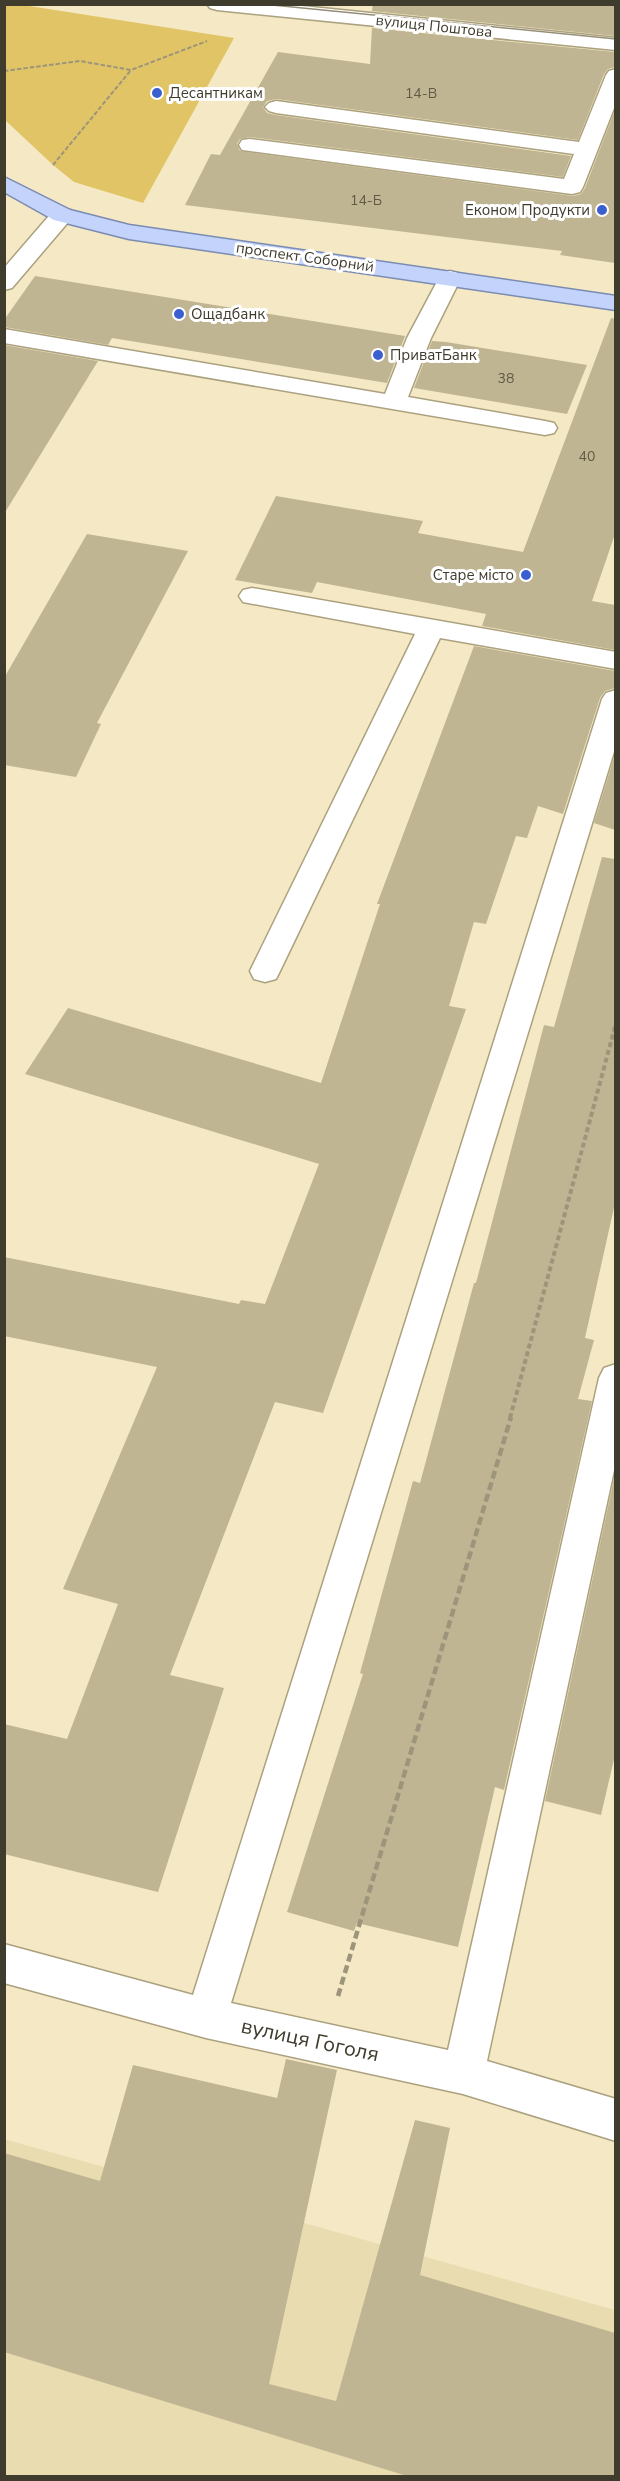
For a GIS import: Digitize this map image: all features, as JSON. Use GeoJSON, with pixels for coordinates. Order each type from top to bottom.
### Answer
{"type":"FeatureCollection","features":[{"type":"Feature","properties":{"kind":"main road","name":"проспект Соборний"},"geometry":{"type":"LineString","coordinates":[[4,183],[62,215],[129,232],[615,303]]}},
{"type":"Feature","properties":{"kind":"street","name":"вулиця Поштова"},"geometry":{"type":"LineString","coordinates":[[217,4],[615,44]]}},
{"type":"Feature","properties":{"kind":"street","name":"вулиця Поштова"},"geometry":{"type":"LineString","coordinates":[[403,4],[615,25]]}},
{"type":"Feature","properties":{"kind":"street"},"geometry":{"type":"LineString","coordinates":[[250,145],[572,187],[615,75]]}},
{"type":"Feature","properties":{"kind":"street"},"geometry":{"type":"LineString","coordinates":[[276,107],[586,149]]}},
{"type":"Feature","properties":{"kind":"street"},"geometry":{"type":"LineString","coordinates":[[4,283],[62,215]]}},
{"type":"Feature","properties":{"kind":"street"},"geometry":{"type":"LineString","coordinates":[[394,402],[420,338],[450,278]]}},
{"type":"Feature","properties":{"kind":"street"},"geometry":{"type":"LineString","coordinates":[[4,336],[545,428]]}},
{"type":"Feature","properties":{"kind":"street"},"geometry":{"type":"LineString","coordinates":[[252,596],[615,661]]}},
{"type":"Feature","properties":{"kind":"street"},"geometry":{"type":"LineString","coordinates":[[265,971],[431,629]]}},
{"type":"Feature","properties":{"kind":"street"},"geometry":{"type":"LineString","coordinates":[[206,2018],[615,699]]}},
{"type":"Feature","properties":{"kind":"street"},"geometry":{"type":"LineString","coordinates":[[463,2074],[615,1378]]}},
{"type":"Feature","properties":{"kind":"street","name":"вулиця Гоголя"},"geometry":{"type":"LineString","coordinates":[[4,1963],[206,2018],[463,2074],[615,2120]]}},
{"type":"Feature","properties":{"kind":"path"},"geometry":{"type":"LineString","coordinates":[[53,165],[131,70],[208,40]]}},
{"type":"Feature","properties":{"kind":"path"},"geometry":{"type":"LineString","coordinates":[[4,71],[80,61],[131,70]]}},
{"type":"Feature","properties":{"kind":"path"},"geometry":{"type":"LineString","coordinates":[[324,2042],[495,1476],[615,1023]]}},
{"type":"Feature","properties":{"kind":"shaded area"},"geometry":{"type":"Polygon","coordinates":[[[4,5],[23,5],[234,38],[143,203],[74,182],[5,120],[4,5]]]}},
{"type":"Feature","properties":{"kind":"shaded area"},"geometry":{"type":"Polygon","coordinates":[[[4,2139],[615,2310],[615,2476],[5,2476],[4,2139]]]}},
{"type":"Feature","properties":{"kind":"building"},"geometry":{"type":"Polygon","coordinates":[[[373,4],[615,4],[615,36],[372,11],[373,4]]]}},
{"type":"Feature","properties":{"kind":"building"},"geometry":{"type":"Polygon","coordinates":[[[372,28],[615,52],[615,67],[608,69],[604,74],[578,140],[276,99],[267,101],[263,107],[267,113],[276,115],[571,156],[563,177],[250,137],[240,139],[237,144],[240,151],[573,196],[581,194],[585,188],[615,110],[615,263],[560,255],[562,251],[185,205],[211,154],[220,155],[278,52],[370,64],[372,28]]]}},
{"type":"Feature","properties":{"kind":"building"},"geometry":{"type":"Polygon","coordinates":[[[35,276],[405,336],[387,383],[112,338],[108,345],[4,327],[4,320],[35,276]]]}},
{"type":"Feature","properties":{"kind":"building"},"geometry":{"type":"Polygon","coordinates":[[[611,318],[615,319],[615,534],[592,601],[615,605],[615,650],[482,626],[486,614],[317,582],[312,593],[235,580],[276,496],[423,521],[418,533],[523,552],[611,318]]]}},
{"type":"Feature","properties":{"kind":"building"},"geometry":{"type":"Polygon","coordinates":[[[432,341],[587,365],[567,414],[414,388],[432,341]]]}},
{"type":"Feature","properties":{"kind":"building"},"geometry":{"type":"Polygon","coordinates":[[[4,345],[98,361],[4,514],[4,345]]]}},
{"type":"Feature","properties":{"kind":"building"},"geometry":{"type":"Polygon","coordinates":[[[87,534],[188,551],[97,723],[101,724],[76,777],[4,765],[4,678],[87,534]]]}},
{"type":"Feature","properties":{"kind":"building"},"geometry":{"type":"Polygon","coordinates":[[[474,646],[615,671],[615,688],[605,691],[600,698],[563,814],[538,806],[527,838],[516,836],[486,924],[474,922],[449,1006],[466,1009],[323,1413],[275,1402],[170,1675],[224,1688],[158,1892],[4,1854],[4,1724],[67,1739],[118,1604],[63,1589],[157,1367],[4,1336],[4,1257],[239,1304],[241,1300],[265,1304],[319,1164],[25,1074],[68,1008],[321,1083],[380,904],[377,904],[474,646]]]}},
{"type":"Feature","properties":{"kind":"building"},"geometry":{"type":"Polygon","coordinates":[[[615,754],[615,830],[594,823],[615,754]]]}},
{"type":"Feature","properties":{"kind":"building"},"geometry":{"type":"Polygon","coordinates":[[[602,857],[615,859],[615,1203],[585,1338],[594,1340],[578,1399],[592,1401],[504,1790],[495,1787],[458,1947],[357,1923],[354,1931],[287,1912],[363,1674],[360,1673],[413,1481],[420,1483],[544,1025],[554,1027],[602,857]]]}},
{"type":"Feature","properties":{"kind":"building"},"geometry":{"type":"Polygon","coordinates":[[[615,1474],[615,1755],[601,1815],[545,1801],[615,1474]]]}},
{"type":"Feature","properties":{"kind":"building"},"geometry":{"type":"Polygon","coordinates":[[[286,2059],[337,2070],[269,2384],[336,2401],[415,2120],[450,2128],[420,2275],[615,2333],[615,2476],[407,2476],[4,2352],[4,2153],[100,2181],[133,2065],[277,2098],[286,2059]]]}},
{"type":"Feature","properties":{"kind":"tram line"},"geometry":{"type":"LineString","coordinates":[[262,4],[616,39]]}},
{"type":"Feature","properties":{"kind":"place","name":"Десантникам"},"geometry":{"type":"Point","coordinates":[157,93]}},
{"type":"Feature","properties":{"kind":"place","name":"Економ Продукти"},"geometry":{"type":"Point","coordinates":[602,210]}},
{"type":"Feature","properties":{"kind":"place","name":"Ощадбанк"},"geometry":{"type":"Point","coordinates":[179,314]}},
{"type":"Feature","properties":{"kind":"place","name":"ПриватБанк"},"geometry":{"type":"Point","coordinates":[378,355]}},
{"type":"Feature","properties":{"kind":"place","name":"Старе мiсто"},"geometry":{"type":"Point","coordinates":[526,575]}}]}
